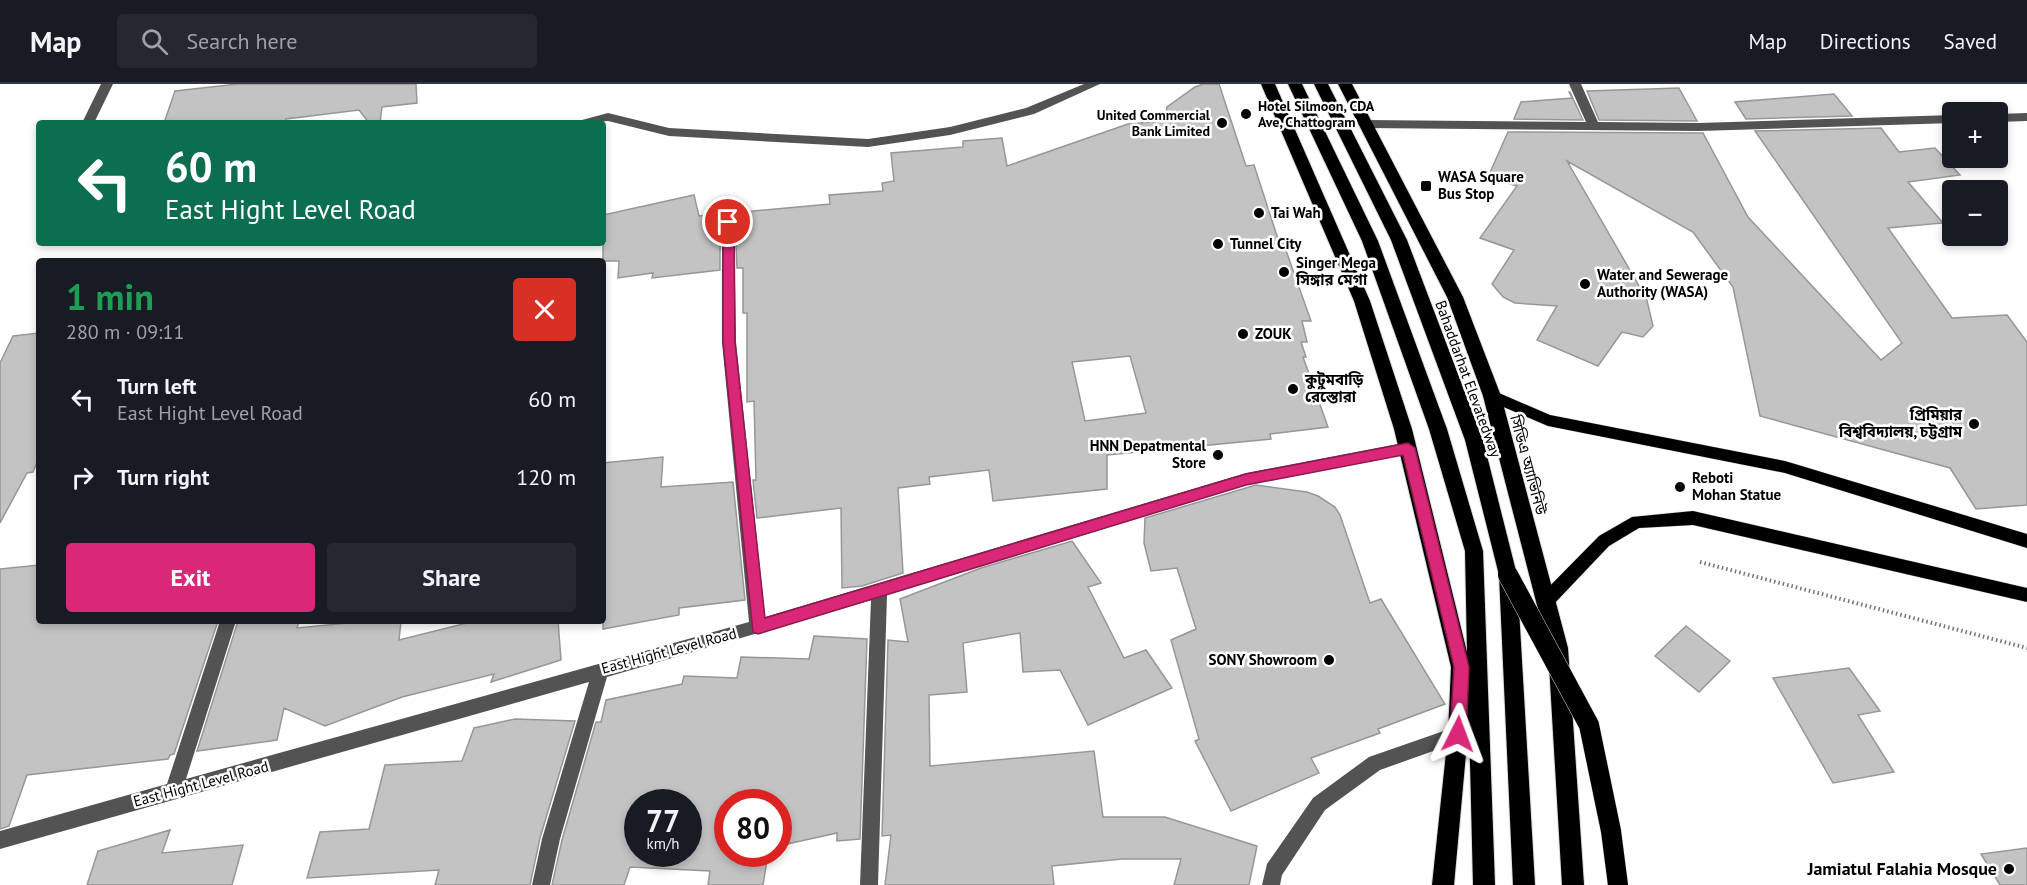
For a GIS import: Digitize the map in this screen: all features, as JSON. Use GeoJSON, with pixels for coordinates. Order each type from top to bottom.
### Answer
{"type":"FeatureCollection","features":[{"type":"Feature","properties":{"kind":"highway"},"geometry":{"type":"LineString","coordinates":[[1268,84],[1362,301],[1408,448],[1461,667],[1458,734],[1443,885]]}},
{"type":"Feature","properties":{"kind":"highway"},"geometry":{"type":"LineString","coordinates":[[1295,84],[1370,241],[1438,429],[1474,551],[1484,885]]}},
{"type":"Feature","properties":{"kind":"highway","name":"Bahaddarhat Elevatedway"},"geometry":{"type":"LineString","coordinates":[[1321,84],[1399,240],[1474,440],[1508,575],[1524,885]]}},
{"type":"Feature","properties":{"kind":"highway"},"geometry":{"type":"LineString","coordinates":[[1344,84],[1357,157]]}},
{"type":"Feature","properties":{"kind":"highway","name":"সিডিএ অ্যাভিনিউ"},"geometry":{"type":"LineString","coordinates":[[1344,84],[1455,297],[1492,396],[1558,648],[1573,885]]}},
{"type":"Feature","properties":{"kind":"highway"},"geometry":{"type":"LineString","coordinates":[[1508,575],[1589,724],[1611,831],[1618,885]]}},
{"type":"Feature","properties":{"kind":"main road"},"geometry":{"type":"LineString","coordinates":[[1492,396],[1548,420],[1785,467],[2027,541]]}},
{"type":"Feature","properties":{"kind":"main road"},"geometry":{"type":"LineString","coordinates":[[1546,601],[1604,541],[1637,522],[1693,518],[2027,595]]}},
{"type":"Feature","properties":{"kind":"street"},"geometry":{"type":"LineString","coordinates":[[89,120],[107,84]]}},
{"type":"Feature","properties":{"kind":"street"},"geometry":{"type":"LineString","coordinates":[[597,120],[608,117],[669,132],[868,143],[950,131],[1019,114],[1094,84]]}},
{"type":"Feature","properties":{"kind":"street"},"geometry":{"type":"LineString","coordinates":[[1575,84],[1594,126]]}},
{"type":"Feature","properties":{"kind":"street"},"geometry":{"type":"LineString","coordinates":[[2008,118],[2027,117]]}},
{"type":"Feature","properties":{"kind":"street"},"geometry":{"type":"LineString","coordinates":[[1365,124],[1699,127],[1942,119]]}},
{"type":"Feature","properties":{"kind":"street"},"geometry":{"type":"LineString","coordinates":[[728,222],[729,342],[758,627]]}},
{"type":"Feature","properties":{"kind":"street","name":"East Hight Level Road"},"geometry":{"type":"LineString","coordinates":[[0,840],[758,627],[1246,479],[1408,448]]}},
{"type":"Feature","properties":{"kind":"street"},"geometry":{"type":"LineString","coordinates":[[869,885],[879,590]]}},
{"type":"Feature","properties":{"kind":"street"},"geometry":{"type":"LineString","coordinates":[[172,792],[227,624]]}},
{"type":"Feature","properties":{"kind":"street"},"geometry":{"type":"LineString","coordinates":[[541,885],[551,839],[601,670]]}},
{"type":"Feature","properties":{"kind":"street"},"geometry":{"type":"LineString","coordinates":[[1271,885],[1274,871],[1319,804],[1375,763],[1458,734]]}},
{"type":"Feature","properties":{"kind":"path"},"geometry":{"type":"LineString","coordinates":[[1700,562],[2027,648]]}},
{"type":"Feature","properties":{"kind":"building"},"geometry":{"type":"Polygon","coordinates":[[[238,84],[416,84],[417,103],[382,107],[380,120],[367,120],[359,110],[286,120],[165,120],[175,91],[238,84]]]}},
{"type":"Feature","properties":{"kind":"building"},"geometry":{"type":"Polygon","coordinates":[[[1203,84],[1219,84],[1246,166],[1254,165],[1279,242],[1283,242],[1311,321],[1302,321],[1307,342],[1301,342],[1306,357],[1303,357],[1328,427],[1270,434],[1271,439],[1107,455],[1107,489],[993,501],[989,470],[929,477],[930,484],[898,488],[903,573],[862,586],[842,588],[841,508],[757,518],[753,480],[756,480],[754,401],[747,402],[747,313],[743,313],[743,268],[737,268],[735,220],[727,216],[720,222],[720,270],[652,278],[653,273],[618,278],[619,261],[606,261],[606,258],[603,258],[603,246],[606,246],[606,214],[694,195],[699,216],[830,204],[829,195],[883,191],[882,183],[894,181],[891,153],[963,147],[963,141],[1002,138],[1007,166],[1128,124],[1165,121],[1167,107],[1195,87],[1203,84]],[[1130,356],[1072,362],[1085,421],[1146,413],[1130,356]]]}},
{"type":"Feature","properties":{"kind":"building"},"geometry":{"type":"Polygon","coordinates":[[[1679,88],[1697,121],[1599,120],[1587,91],[1679,88]]]}},
{"type":"Feature","properties":{"kind":"building"},"geometry":{"type":"Polygon","coordinates":[[[1570,92],[1583,120],[1514,119],[1521,102],[1572,98],[1570,92]]]}},
{"type":"Feature","properties":{"kind":"building"},"geometry":{"type":"Polygon","coordinates":[[[1834,94],[1852,116],[1746,119],[1735,102],[1834,94]]]}},
{"type":"Feature","properties":{"kind":"building"},"geometry":{"type":"Polygon","coordinates":[[[1881,128],[1899,152],[1935,148],[1942,156],[1942,168],[1954,168],[1960,175],[1908,182],[1942,223],[1888,228],[1952,318],[2007,315],[2027,342],[2027,505],[1976,509],[1950,468],[1760,416],[1733,287],[1693,232],[1567,161],[1642,291],[1645,292],[1653,326],[1643,337],[1622,332],[1598,366],[1537,340],[1557,306],[1515,303],[1503,297],[1492,284],[1514,250],[1480,238],[1517,186],[1488,177],[1508,132],[1703,133],[1748,217],[1881,360],[1902,343],[1755,131],[1881,128]]]}},
{"type":"Feature","properties":{"kind":"building"},"geometry":{"type":"Polygon","coordinates":[[[36,333],[36,464],[33,472],[27,473],[0,523],[0,363],[13,336],[36,333]]]}},
{"type":"Feature","properties":{"kind":"building"},"geometry":{"type":"Polygon","coordinates":[[[663,457],[661,487],[733,482],[745,600],[679,608],[679,615],[603,629],[603,624],[606,624],[606,463],[663,457]]]}},
{"type":"Feature","properties":{"kind":"building"},"geometry":{"type":"Polygon","coordinates":[[[1256,485],[1307,492],[1335,507],[1340,515],[1370,603],[1381,599],[1445,704],[1378,729],[1380,733],[1311,758],[1319,773],[1231,811],[1195,741],[1199,739],[1171,640],[1196,629],[1177,568],[1151,571],[1144,543],[1145,518],[1256,485]]]}},
{"type":"Feature","properties":{"kind":"building"},"geometry":{"type":"Polygon","coordinates":[[[1072,541],[1101,583],[1088,587],[1124,658],[1146,650],[1172,688],[1088,725],[1060,670],[1023,672],[1020,633],[963,643],[967,692],[929,695],[930,766],[1094,751],[1103,817],[1165,817],[1257,846],[1249,885],[1174,885],[1181,859],[1122,859],[1052,866],[1054,885],[885,885],[891,835],[882,836],[888,640],[908,642],[900,599],[981,568],[1072,541]]]}},
{"type":"Feature","properties":{"kind":"building"},"geometry":{"type":"Polygon","coordinates":[[[36,565],[36,624],[217,624],[174,754],[168,759],[27,775],[9,826],[0,829],[0,569],[36,565]]]}},
{"type":"Feature","properties":{"kind":"building"},"geometry":{"type":"Polygon","coordinates":[[[237,624],[298,624],[297,628],[338,624],[401,624],[399,640],[463,624],[558,624],[561,660],[491,682],[494,674],[402,697],[325,726],[284,708],[277,740],[197,751],[237,624]]]}},
{"type":"Feature","properties":{"kind":"building"},"geometry":{"type":"Polygon","coordinates":[[[1686,626],[1730,661],[1699,692],[1655,656],[1686,626]]]}},
{"type":"Feature","properties":{"kind":"building"},"geometry":{"type":"Polygon","coordinates":[[[814,636],[867,639],[860,839],[837,841],[837,833],[792,843],[792,789],[714,789],[714,867],[766,867],[763,885],[708,885],[710,871],[630,867],[624,885],[552,885],[562,840],[596,722],[601,722],[606,700],[682,684],[684,676],[737,678],[741,657],[809,659],[814,636]]]}},
{"type":"Feature","properties":{"kind":"building"},"geometry":{"type":"Polygon","coordinates":[[[1849,668],[1880,711],[1858,715],[1894,772],[1833,783],[1773,678],[1849,668]]]}},
{"type":"Feature","properties":{"kind":"building"},"geometry":{"type":"Polygon","coordinates":[[[515,719],[575,721],[540,838],[530,885],[435,885],[439,870],[307,878],[320,832],[369,829],[385,765],[462,761],[474,728],[515,719]]]}},
{"type":"Feature","properties":{"kind":"building"},"geometry":{"type":"Polygon","coordinates":[[[170,830],[162,853],[243,845],[232,885],[87,885],[98,851],[170,830]]]}},
{"type":"Feature","properties":{"kind":"building","name":"Jamiatul Falahia Mosque"},"geometry":{"type":"Polygon","coordinates":[[[2027,848],[2027,885],[2000,885],[1981,854],[2027,848]]]}},
{"type":"Feature","properties":{"kind":"place","name":"Hotel Silmoon, CDA Ave, Chattogram"},"geometry":{"type":"Point","coordinates":[1246,114]}},
{"type":"Feature","properties":{"kind":"place","name":"United Commercial Bank Limited"},"geometry":{"type":"Point","coordinates":[1222,123]}},
{"type":"Feature","properties":{"kind":"place","name":"WASA Square Bus Stop"},"geometry":{"type":"Point","coordinates":[1426,186]}},
{"type":"Feature","properties":{"kind":"place","name":"Tai Wah"},"geometry":{"type":"Point","coordinates":[1259,213]}},
{"type":"Feature","properties":{"kind":"place","name":"Tunnel City"},"geometry":{"type":"Point","coordinates":[1218,244]}},
{"type":"Feature","properties":{"kind":"place","name":"Singer Mega সিঙ্গার মেগা"},"geometry":{"type":"Point","coordinates":[1284,272]}},
{"type":"Feature","properties":{"kind":"place","name":"Water and Sewerage Authority (WASA)"},"geometry":{"type":"Point","coordinates":[1585,284]}},
{"type":"Feature","properties":{"kind":"place","name":"ZOUK"},"geometry":{"type":"Point","coordinates":[1243,334]}},
{"type":"Feature","properties":{"kind":"place","name":"কুটুমবাড়ি রেস্তোরা"},"geometry":{"type":"Point","coordinates":[1293,389]}},
{"type":"Feature","properties":{"kind":"place","name":"প্রিমিয়ার বিশ্ববিদ্যালয়, চট্টগ্রাম"},"geometry":{"type":"Point","coordinates":[1974,424]}},
{"type":"Feature","properties":{"kind":"place","name":"HNN Depatmental Store"},"geometry":{"type":"Point","coordinates":[1218,455]}},
{"type":"Feature","properties":{"kind":"place","name":"Reboti Mohan Statue"},"geometry":{"type":"Point","coordinates":[1680,487]}},
{"type":"Feature","properties":{"kind":"place","name":"SONY Showroom"},"geometry":{"type":"Point","coordinates":[1329,660]}},
{"type":"Feature","properties":{"kind":"place","name":"Jamiatul Falahia Mosque"},"geometry":{"type":"Point","coordinates":[2009,869]}},
{"type":"Feature","properties":{"kind":"route"},"geometry":{"type":"LineString","coordinates":[[728,222],[729,342],[758,627],[1246,479],[1408,448],[1461,667],[1458,734]]}}]}
